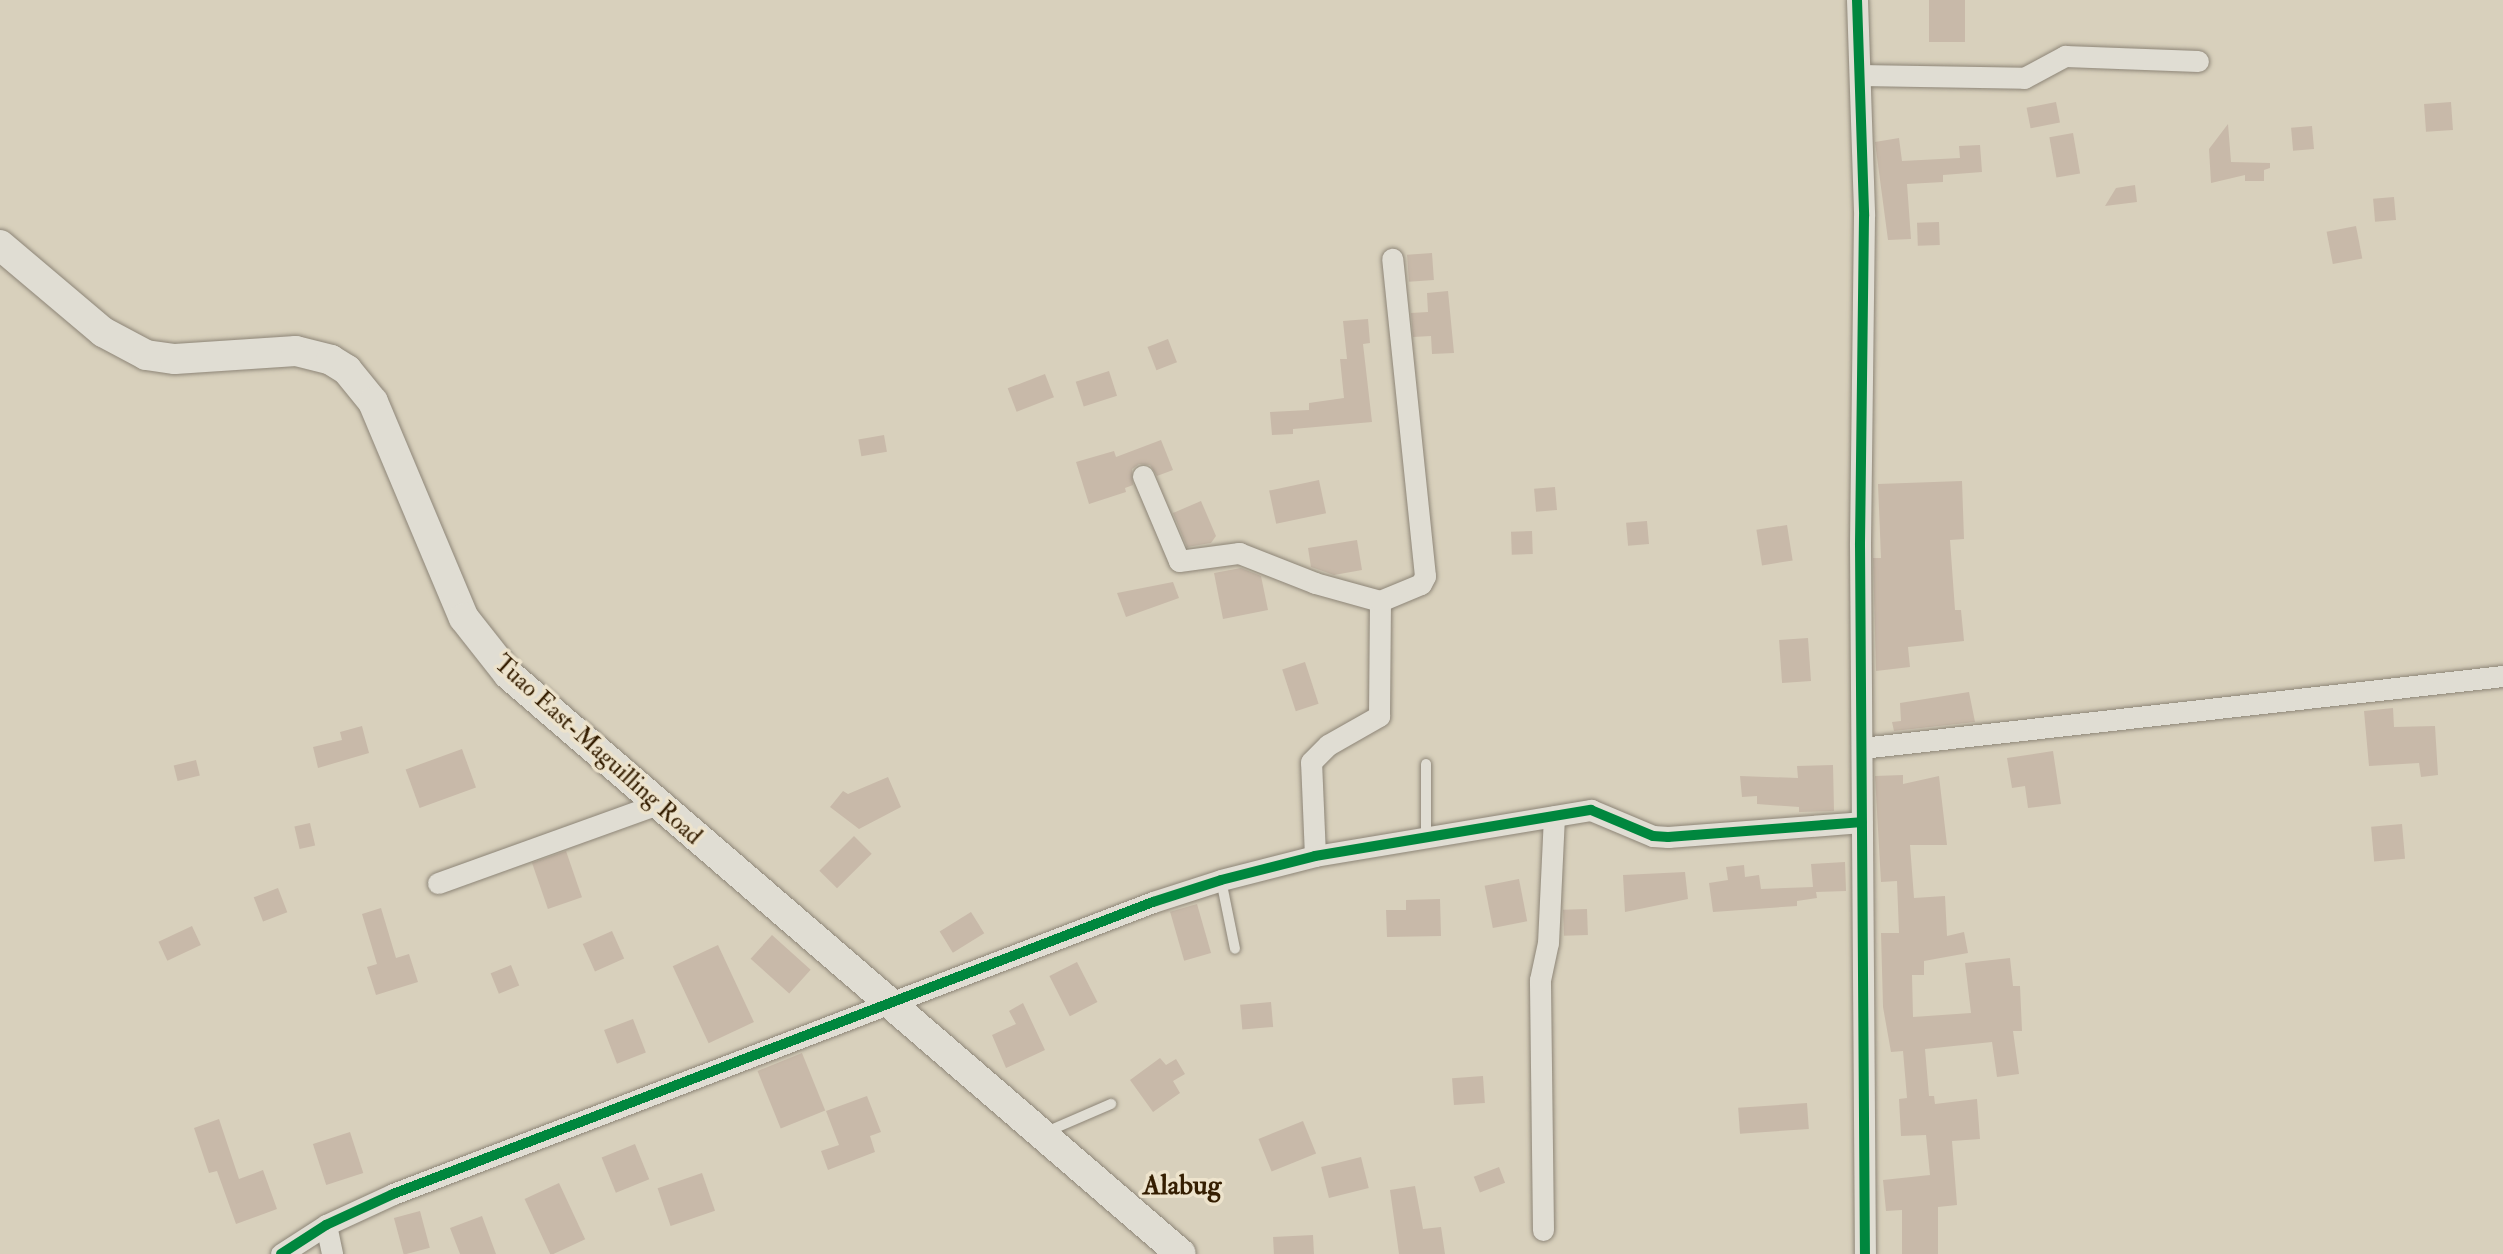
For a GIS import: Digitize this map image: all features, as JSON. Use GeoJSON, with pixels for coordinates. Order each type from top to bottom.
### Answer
{"type":"FeatureCollection","features":[{"type":"Feature","properties":{"kind":"main road","name":"Tuao East-Maguilling Road"},"geometry":{"type":"LineString","coordinates":[[0,245],[103,332],[146,355],[175,359],[296,351],[331,360],[354,377],[373,402],[435,556],[464,618],[487,652],[657,804],[1181,1254]]}},
{"type":"Feature","properties":{"kind":"street"},"geometry":{"type":"LineString","coordinates":[[1857,0],[1864,216],[1861,822],[1865,1254]]}},
{"type":"Feature","properties":{"kind":"street"},"geometry":{"type":"LineString","coordinates":[[1860,75],[2024,78],[2065,56],[2198,61]]}},
{"type":"Feature","properties":{"kind":"street"},"geometry":{"type":"LineString","coordinates":[[1380,601],[1390,593],[1421,584],[1425,576],[1392,259]]}},
{"type":"Feature","properties":{"kind":"street"},"geometry":{"type":"LineString","coordinates":[[1143,476],[1179,561],[1239,553],[1315,583],[1380,601]]}},
{"type":"Feature","properties":{"kind":"street"},"geometry":{"type":"LineString","coordinates":[[1315,856],[1311,762],[1328,745],[1372,723],[1382,705],[1380,601]]}},
{"type":"Feature","properties":{"kind":"street"},"geometry":{"type":"LineString","coordinates":[[1862,748],[2503,676]]}},
{"type":"Feature","properties":{"kind":"street"},"geometry":{"type":"LineString","coordinates":[[438,883],[657,804]]}},
{"type":"Feature","properties":{"kind":"street"},"geometry":{"type":"LineString","coordinates":[[281,1254],[326,1225],[393,1194],[891,1006],[1153,902],[1221,880],[1315,856],[1426,840],[1591,810],[1653,836],[1668,837],[1861,822]]}},
{"type":"Feature","properties":{"kind":"street"},"geometry":{"type":"LineString","coordinates":[[1543,1230],[1541,980],[1548,943],[1554,816]]}},
{"type":"Feature","properties":{"kind":"street"},"geometry":{"type":"LineString","coordinates":[[326,1225],[332,1254]]}},
{"type":"Feature","properties":{"kind":"lane"},"geometry":{"type":"LineString","coordinates":[[1426,764],[1426,840]]}},
{"type":"Feature","properties":{"kind":"lane"},"geometry":{"type":"LineString","coordinates":[[1221,880],[1235,949]]}},
{"type":"Feature","properties":{"kind":"lane"},"geometry":{"type":"LineString","coordinates":[[1041,1134],[1111,1104]]}},
{"type":"Feature","properties":{"kind":"building"},"geometry":{"type":"Polygon","coordinates":[[[1929,0],[1965,0],[1965,42],[1929,42],[1929,0]]]}},
{"type":"Feature","properties":{"kind":"building"},"geometry":{"type":"Polygon","coordinates":[[[2056,102],[2060,123],[2031,128],[2027,108],[2056,102]]]}},
{"type":"Feature","properties":{"kind":"building"},"geometry":{"type":"Polygon","coordinates":[[[2451,102],[2453,130],[2426,132],[2424,104],[2451,102]]]}},
{"type":"Feature","properties":{"kind":"building"},"geometry":{"type":"Polygon","coordinates":[[[2228,124],[2231,162],[2270,163],[2270,168],[2264,170],[2264,181],[2245,181],[2245,175],[2211,183],[2209,149],[2228,124]]]}},
{"type":"Feature","properties":{"kind":"building"},"geometry":{"type":"Polygon","coordinates":[[[2312,126],[2314,149],[2293,151],[2291,128],[2312,126]]]}},
{"type":"Feature","properties":{"kind":"building"},"geometry":{"type":"Polygon","coordinates":[[[2073,133],[2080,173],[2056,178],[2049,137],[2073,133]]]}},
{"type":"Feature","properties":{"kind":"building"},"geometry":{"type":"Polygon","coordinates":[[[1899,138],[1902,161],[1960,158],[1959,146],[1980,145],[1982,172],[1943,175],[1943,182],[1907,184],[1911,239],[1888,240],[1875,142],[1899,138]]]}},
{"type":"Feature","properties":{"kind":"building"},"geometry":{"type":"Polygon","coordinates":[[[2135,185],[2137,202],[2105,206],[2116,188],[2135,185]]]}},
{"type":"Feature","properties":{"kind":"building"},"geometry":{"type":"Polygon","coordinates":[[[2394,197],[2396,220],[2375,222],[2373,199],[2394,197]]]}},
{"type":"Feature","properties":{"kind":"building"},"geometry":{"type":"Polygon","coordinates":[[[1939,222],[1940,245],[1918,246],[1917,223],[1939,222]]]}},
{"type":"Feature","properties":{"kind":"building"},"geometry":{"type":"Polygon","coordinates":[[[2356,226],[2362,258],[2333,264],[2327,232],[2356,226]]]}},
{"type":"Feature","properties":{"kind":"building"},"geometry":{"type":"Polygon","coordinates":[[[1432,253],[1434,280],[1409,282],[1407,255],[1432,253]]]}},
{"type":"Feature","properties":{"kind":"building"},"geometry":{"type":"Polygon","coordinates":[[[1448,291],[1454,353],[1432,354],[1431,336],[1413,337],[1411,313],[1428,312],[1427,293],[1448,291]]]}},
{"type":"Feature","properties":{"kind":"building"},"geometry":{"type":"Polygon","coordinates":[[[1368,319],[1370,343],[1363,344],[1372,422],[1293,429],[1293,434],[1272,435],[1270,412],[1309,410],[1309,403],[1344,398],[1340,359],[1347,359],[1343,321],[1368,319]]]}},
{"type":"Feature","properties":{"kind":"building"},"geometry":{"type":"Polygon","coordinates":[[[1168,339],[1177,362],[1156,370],[1147,347],[1168,339]]]}},
{"type":"Feature","properties":{"kind":"building"},"geometry":{"type":"Polygon","coordinates":[[[1109,371],[1117,396],[1084,407],[1076,382],[1109,371]]]}},
{"type":"Feature","properties":{"kind":"building"},"geometry":{"type":"Polygon","coordinates":[[[1045,374],[1054,397],[1017,412],[1008,388],[1045,374]]]}},
{"type":"Feature","properties":{"kind":"building"},"geometry":{"type":"Polygon","coordinates":[[[884,435],[887,452],[861,456],[858,440],[884,435]]]}},
{"type":"Feature","properties":{"kind":"building"},"geometry":{"type":"Polygon","coordinates":[[[1161,440],[1173,470],[1157,476],[1150,465],[1139,464],[1132,469],[1133,485],[1125,488],[1126,492],[1089,504],[1076,462],[1114,451],[1116,457],[1161,440]]]}},
{"type":"Feature","properties":{"kind":"building"},"geometry":{"type":"Polygon","coordinates":[[[1319,480],[1326,513],[1276,524],[1269,491],[1319,480]]]}},
{"type":"Feature","properties":{"kind":"building"},"geometry":{"type":"Polygon","coordinates":[[[1962,481],[1964,539],[1950,540],[1955,610],[1961,610],[1964,641],[1908,647],[1910,667],[1876,671],[1873,558],[1881,558],[1878,484],[1962,481]]]}},
{"type":"Feature","properties":{"kind":"building"},"geometry":{"type":"Polygon","coordinates":[[[1555,487],[1557,510],[1536,512],[1534,489],[1555,487]]]}},
{"type":"Feature","properties":{"kind":"building"},"geometry":{"type":"Polygon","coordinates":[[[1201,501],[1216,536],[1211,543],[1187,547],[1173,513],[1201,501]]]}},
{"type":"Feature","properties":{"kind":"building"},"geometry":{"type":"Polygon","coordinates":[[[1647,521],[1649,544],[1628,546],[1626,523],[1647,521]]]}},
{"type":"Feature","properties":{"kind":"building"},"geometry":{"type":"Polygon","coordinates":[[[1787,525],[1793,561],[1762,565],[1756,530],[1787,525]]]}},
{"type":"Feature","properties":{"kind":"building"},"geometry":{"type":"Polygon","coordinates":[[[1532,531],[1533,554],[1512,555],[1511,532],[1532,531]]]}},
{"type":"Feature","properties":{"kind":"building"},"geometry":{"type":"Polygon","coordinates":[[[1357,540],[1362,570],[1334,575],[1311,567],[1308,548],[1357,540]]]}},
{"type":"Feature","properties":{"kind":"building"},"geometry":{"type":"Polygon","coordinates":[[[1241,568],[1261,576],[1268,610],[1223,619],[1214,573],[1241,568]]]}},
{"type":"Feature","properties":{"kind":"building"},"geometry":{"type":"Polygon","coordinates":[[[1173,582],[1179,598],[1126,617],[1117,593],[1173,582]]]}},
{"type":"Feature","properties":{"kind":"building"},"geometry":{"type":"Polygon","coordinates":[[[1808,638],[1811,681],[1782,683],[1779,640],[1808,638]]]}},
{"type":"Feature","properties":{"kind":"building"},"geometry":{"type":"Polygon","coordinates":[[[1305,662],[1319,704],[1296,711],[1282,669],[1305,662]]]}},
{"type":"Feature","properties":{"kind":"building"},"geometry":{"type":"Polygon","coordinates":[[[1969,692],[1975,722],[1894,731],[1892,722],[1901,721],[1900,703],[1969,692]]]}},
{"type":"Feature","properties":{"kind":"building"},"geometry":{"type":"Polygon","coordinates":[[[2393,708],[2394,727],[2435,726],[2438,775],[2421,777],[2419,763],[2369,766],[2364,711],[2393,708]]]}},
{"type":"Feature","properties":{"kind":"building"},"geometry":{"type":"Polygon","coordinates":[[[362,726],[369,753],[318,768],[313,747],[342,740],[340,732],[362,726]]]}},
{"type":"Feature","properties":{"kind":"building"},"geometry":{"type":"Polygon","coordinates":[[[462,749],[476,788],[420,808],[406,770],[462,749]]]}},
{"type":"Feature","properties":{"kind":"building"},"geometry":{"type":"Polygon","coordinates":[[[2053,751],[2061,804],[2028,808],[2025,786],[2012,788],[2007,758],[2053,751]]]}},
{"type":"Feature","properties":{"kind":"building"},"geometry":{"type":"Polygon","coordinates":[[[196,760],[200,776],[178,781],[174,766],[196,760]]]}},
{"type":"Feature","properties":{"kind":"building"},"geometry":{"type":"Polygon","coordinates":[[[1833,765],[1834,811],[1799,812],[1799,807],[1757,804],[1757,796],[1742,797],[1740,776],[1798,778],[1797,766],[1833,765]]]}},
{"type":"Feature","properties":{"kind":"building"},"geometry":{"type":"Polygon","coordinates":[[[1903,775],[1903,784],[1939,776],[1947,845],[1910,845],[1914,898],[1945,896],[1947,936],[1964,932],[1968,953],[1924,961],[1924,975],[1912,975],[1913,1017],[1971,1013],[1965,963],[2010,958],[2013,986],[2020,986],[2022,1031],[2013,1031],[2019,1074],[1997,1077],[1992,1042],[1925,1049],[1929,1096],[1934,1096],[1935,1104],[1977,1099],[1980,1139],[1952,1141],[1957,1205],[1938,1207],[1938,1254],[1902,1254],[1902,1210],[1886,1211],[1883,1180],[1930,1175],[1926,1135],[1901,1136],[1899,1099],[1907,1098],[1903,1051],[1891,1052],[1883,1007],[1881,933],[1899,933],[1897,881],[1881,882],[1875,776],[1903,775]]]}},
{"type":"Feature","properties":{"kind":"building"},"geometry":{"type":"Polygon","coordinates":[[[888,777],[901,807],[859,829],[830,807],[843,791],[848,794],[888,777]]]}},
{"type":"Feature","properties":{"kind":"building"},"geometry":{"type":"Polygon","coordinates":[[[310,823],[315,845],[300,849],[294,827],[310,823]]]}},
{"type":"Feature","properties":{"kind":"building"},"geometry":{"type":"Polygon","coordinates":[[[2402,824],[2405,859],[2374,862],[2371,827],[2402,824]]]}},
{"type":"Feature","properties":{"kind":"building"},"geometry":{"type":"Polygon","coordinates":[[[854,836],[872,854],[837,888],[819,871],[854,836]]]}},
{"type":"Feature","properties":{"kind":"building"},"geometry":{"type":"Polygon","coordinates":[[[566,851],[582,897],[548,909],[532,863],[566,851]]]}},
{"type":"Feature","properties":{"kind":"building"},"geometry":{"type":"Polygon","coordinates":[[[1845,862],[1846,891],[1816,892],[1817,898],[1797,901],[1797,906],[1713,912],[1709,883],[1728,880],[1726,867],[1744,865],[1745,877],[1759,875],[1761,889],[1813,887],[1811,864],[1845,862]]]}},
{"type":"Feature","properties":{"kind":"building"},"geometry":{"type":"Polygon","coordinates":[[[1685,872],[1688,899],[1625,912],[1623,875],[1685,872]]]}},
{"type":"Feature","properties":{"kind":"building"},"geometry":{"type":"Polygon","coordinates":[[[1519,879],[1527,921],[1493,928],[1485,886],[1519,879]]]}},
{"type":"Feature","properties":{"kind":"building"},"geometry":{"type":"Polygon","coordinates":[[[278,888],[287,912],[263,922],[254,897],[278,888]]]}},
{"type":"Feature","properties":{"kind":"building"},"geometry":{"type":"Polygon","coordinates":[[[1440,899],[1441,936],[1387,937],[1386,910],[1406,910],[1406,900],[1440,899]]]}},
{"type":"Feature","properties":{"kind":"building"},"geometry":{"type":"Polygon","coordinates":[[[1197,904],[1211,953],[1184,961],[1170,912],[1197,904]]]}},
{"type":"Feature","properties":{"kind":"building"},"geometry":{"type":"Polygon","coordinates":[[[381,908],[396,958],[409,954],[418,982],[376,995],[367,967],[377,964],[362,914],[381,908]]]}},
{"type":"Feature","properties":{"kind":"building"},"geometry":{"type":"Polygon","coordinates":[[[1587,909],[1588,935],[1564,936],[1563,910],[1587,909]]]}},
{"type":"Feature","properties":{"kind":"building"},"geometry":{"type":"Polygon","coordinates":[[[971,912],[984,933],[953,953],[940,932],[971,912]]]}},
{"type":"Feature","properties":{"kind":"building"},"geometry":{"type":"Polygon","coordinates":[[[192,926],[201,945],[167,961],[158,942],[192,926]]]}},
{"type":"Feature","properties":{"kind":"building"},"geometry":{"type":"Polygon","coordinates":[[[612,931],[624,958],[595,971],[583,944],[612,931]]]}},
{"type":"Feature","properties":{"kind":"building"},"geometry":{"type":"Polygon","coordinates":[[[772,935],[811,970],[789,994],[751,959],[772,935]]]}},
{"type":"Feature","properties":{"kind":"building"},"geometry":{"type":"Polygon","coordinates":[[[718,945],[754,1022],[709,1043],[673,966],[718,945]]]}},
{"type":"Feature","properties":{"kind":"building"},"geometry":{"type":"Polygon","coordinates":[[[1077,962],[1097,1002],[1070,1016],[1049,976],[1077,962]]]}},
{"type":"Feature","properties":{"kind":"building"},"geometry":{"type":"Polygon","coordinates":[[[511,965],[519,985],[499,994],[491,973],[511,965]]]}},
{"type":"Feature","properties":{"kind":"building"},"geometry":{"type":"Polygon","coordinates":[[[1271,1002],[1273,1027],[1242,1030],[1240,1005],[1271,1002]]]}},
{"type":"Feature","properties":{"kind":"building"},"geometry":{"type":"Polygon","coordinates":[[[1023,1003],[1045,1050],[1006,1068],[992,1035],[1016,1024],[1009,1011],[1023,1003]]]}},
{"type":"Feature","properties":{"kind":"building"},"geometry":{"type":"Polygon","coordinates":[[[633,1019],[646,1053],[617,1064],[604,1030],[633,1019]]]}},
{"type":"Feature","properties":{"kind":"building"},"geometry":{"type":"Polygon","coordinates":[[[802,1053],[825,1110],[781,1128],[757,1071],[802,1053]]]}},
{"type":"Feature","properties":{"kind":"building"},"geometry":{"type":"Polygon","coordinates":[[[1160,1058],[1166,1065],[1176,1059],[1185,1074],[1173,1081],[1180,1093],[1153,1112],[1130,1080],[1160,1058]]]}},
{"type":"Feature","properties":{"kind":"building"},"geometry":{"type":"Polygon","coordinates":[[[1483,1076],[1485,1103],[1454,1105],[1452,1078],[1483,1076]]]}},
{"type":"Feature","properties":{"kind":"building"},"geometry":{"type":"Polygon","coordinates":[[[867,1096],[881,1132],[870,1136],[875,1152],[828,1170],[821,1151],[839,1145],[826,1111],[867,1096]]]}},
{"type":"Feature","properties":{"kind":"building"},"geometry":{"type":"Polygon","coordinates":[[[1807,1103],[1809,1129],[1740,1134],[1738,1108],[1807,1103]]]}},
{"type":"Feature","properties":{"kind":"building"},"geometry":{"type":"Polygon","coordinates":[[[219,1119],[239,1179],[263,1170],[277,1209],[236,1224],[217,1171],[209,1173],[194,1128],[219,1119]]]}},
{"type":"Feature","properties":{"kind":"building"},"geometry":{"type":"Polygon","coordinates":[[[1303,1121],[1316,1153],[1272,1171],[1258,1139],[1303,1121]]]}},
{"type":"Feature","properties":{"kind":"building"},"geometry":{"type":"Polygon","coordinates":[[[350,1132],[363,1173],[326,1185],[313,1144],[350,1132]]]}},
{"type":"Feature","properties":{"kind":"building"},"geometry":{"type":"Polygon","coordinates":[[[635,1144],[649,1179],[616,1193],[602,1157],[635,1144]]]}},
{"type":"Feature","properties":{"kind":"building"},"geometry":{"type":"Polygon","coordinates":[[[1361,1157],[1369,1188],[1329,1198],[1321,1167],[1361,1157]]]}},
{"type":"Feature","properties":{"kind":"building"},"geometry":{"type":"Polygon","coordinates":[[[1499,1167],[1505,1183],[1480,1193],[1474,1177],[1499,1167]]]}},
{"type":"Feature","properties":{"kind":"building"},"geometry":{"type":"Polygon","coordinates":[[[702,1173],[715,1211],[671,1226],[658,1188],[702,1173]]]}},
{"type":"Feature","properties":{"kind":"building"},"geometry":{"type":"Polygon","coordinates":[[[559,1183],[585,1239],[550,1254],[525,1199],[559,1183]]]}},
{"type":"Feature","properties":{"kind":"building"},"geometry":{"type":"Polygon","coordinates":[[[1415,1186],[1423,1229],[1441,1227],[1445,1254],[1399,1254],[1390,1190],[1415,1186]]]}},
{"type":"Feature","properties":{"kind":"building"},"geometry":{"type":"Polygon","coordinates":[[[420,1211],[430,1248],[404,1254],[394,1218],[420,1211]]]}},
{"type":"Feature","properties":{"kind":"building"},"geometry":{"type":"Polygon","coordinates":[[[482,1216],[496,1254],[460,1254],[450,1228],[482,1216]]]}},
{"type":"Feature","properties":{"kind":"building"},"geometry":{"type":"Polygon","coordinates":[[[1313,1235],[1314,1254],[1274,1254],[1273,1237],[1313,1235]]]}},
{"type":"Feature","properties":{"kind":"cycle path"},"geometry":{"type":"LineString","coordinates":[[1857,0],[1864,216],[1860,545],[1865,1254]]}},
{"type":"Feature","properties":{"kind":"cycle path"},"geometry":{"type":"LineString","coordinates":[[281,1254],[326,1225],[393,1194],[1153,902],[1221,880],[1315,856],[1591,810],[1653,836],[1668,837],[1861,822]]}},
{"type":"Feature","properties":{"kind":"district","name":"Alabug"},"geometry":{"type":"Point","coordinates":[1182,1186]}}]}
